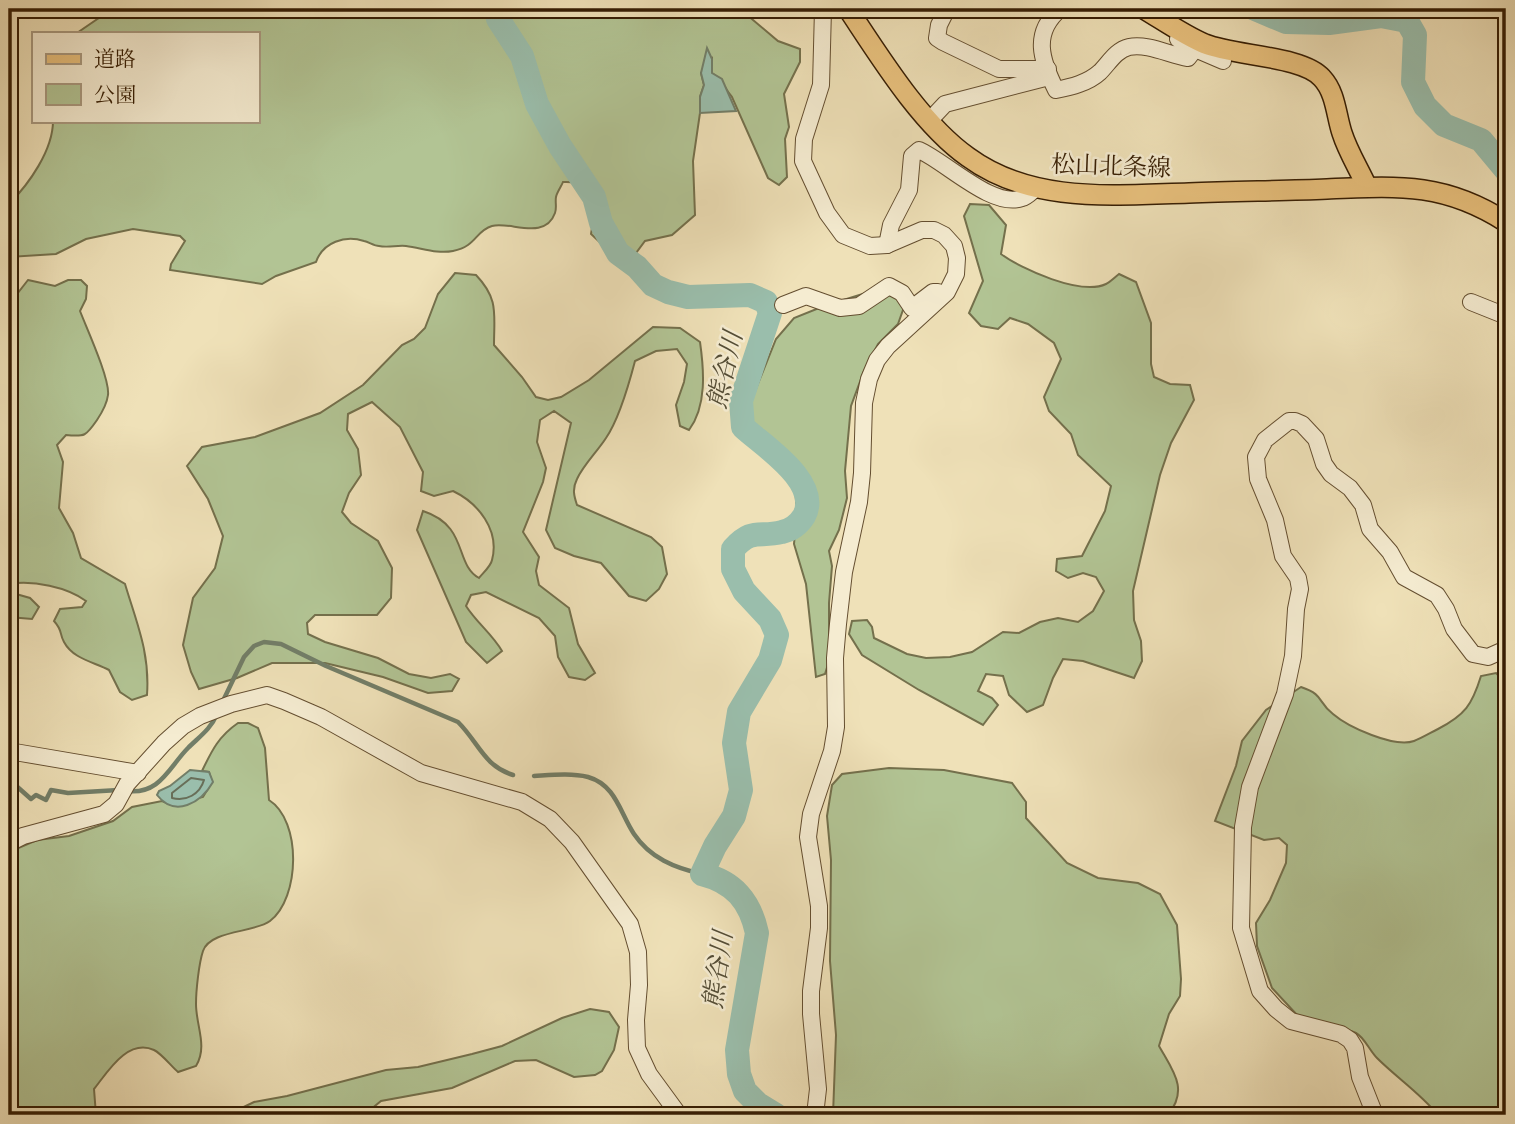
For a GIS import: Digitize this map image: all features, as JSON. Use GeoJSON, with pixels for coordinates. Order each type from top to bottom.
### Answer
{"type":"FeatureCollection","features":[{"type":"Feature","properties":{"kind":"main road","name":"松山北条線"},"geometry":{"type":"LineString","coordinates":[[848,9],[929,121],[949,142],[969,158],[1012,181],[1036,188],[1106,195],[1403,187],[1445,193],[1487,209],[1506,222]]}},
{"type":"Feature","properties":{"kind":"main road"},"geometry":{"type":"LineString","coordinates":[[1144,9],[1205,44],[1313,70],[1323,78],[1331,91],[1343,135],[1367,187]]}},
{"type":"Feature","properties":{"kind":"street"},"geometry":{"type":"LineString","coordinates":[[815,1115],[818,1089],[811,991],[819,906],[808,837],[811,814],[832,751],[836,727],[837,635],[844,572],[861,483],[864,402],[877,360],[888,346],[947,292],[956,274],[957,258],[954,246],[944,235],[934,230],[922,230],[887,245],[870,246],[843,235],[827,213],[803,161],[804,139],[821,85],[823,9]]}},
{"type":"Feature","properties":{"kind":"street"},"geometry":{"type":"LineString","coordinates":[[947,9],[937,33],[937,38],[943,42],[999,69],[1048,73]]}},
{"type":"Feature","properties":{"kind":"street"},"geometry":{"type":"LineString","coordinates":[[1060,9],[1049,18],[1039,43],[1056,90],[1076,86],[1099,74],[1121,50],[1131,46],[1188,58],[1195,49]]}},
{"type":"Feature","properties":{"kind":"street"},"geometry":{"type":"LineString","coordinates":[[1176,28],[1174,34],[1178,38],[1223,61]]}},
{"type":"Feature","properties":{"kind":"street"},"geometry":{"type":"LineString","coordinates":[[929,121],[945,104],[1048,73]]}},
{"type":"Feature","properties":{"kind":"street"},"geometry":{"type":"LineString","coordinates":[[887,245],[891,225],[909,190],[912,156],[919,150],[972,185],[998,198],[1022,199],[1036,188]]}},
{"type":"Feature","properties":{"kind":"street"},"geometry":{"type":"LineString","coordinates":[[783,305],[806,296],[840,308],[859,306],[889,286],[902,293],[912,308],[933,292],[947,292]]}},
{"type":"Feature","properties":{"kind":"street"},"geometry":{"type":"LineString","coordinates":[[1471,302],[1506,316]]}},
{"type":"Feature","properties":{"kind":"street"},"geometry":{"type":"LineString","coordinates":[[1375,1115],[1360,1077],[1350,1040],[1340,1034],[1291,1021],[1276,1009],[1260,991],[1241,928],[1243,827],[1250,787],[1285,694],[1293,656],[1300,589],[1298,578],[1283,556],[1275,520],[1258,479],[1256,457],[1265,440],[1289,421],[1302,424],[1316,439],[1324,464],[1331,474],[1350,488],[1363,505],[1370,529],[1390,552],[1404,578],[1437,595],[1454,629],[1474,654],[1488,657],[1506,649]]}},
{"type":"Feature","properties":{"kind":"street"},"geometry":{"type":"LineString","coordinates":[[9,843],[34,832],[104,814],[116,804],[133,778],[173,734],[200,716],[230,704],[267,695],[284,701],[321,717],[421,773],[522,802],[550,819],[572,842],[630,924],[638,952],[637,1048],[649,1074],[679,1115]]}},
{"type":"Feature","properties":{"kind":"street"},"geometry":{"type":"LineString","coordinates":[[9,751],[133,778]]}},
{"type":"Feature","properties":{"kind":"green space"},"geometry":{"type":"Polygon","coordinates":[[[740,9],[778,41],[800,49],[800,62],[784,94],[789,127],[785,139],[787,177],[779,185],[768,178],[732,97],[712,73],[712,59],[701,73],[704,85],[700,97],[693,161],[695,215],[672,235],[645,241],[636,253],[626,260],[609,251],[591,234],[594,215],[592,198],[588,191],[574,183],[563,182],[556,197],[555,213],[543,226],[492,226],[482,231],[467,246],[447,252],[406,246],[382,247],[357,239],[342,240],[324,249],[316,262],[276,276],[262,284],[170,270],[185,241],[180,236],[133,229],[86,239],[56,254],[9,257],[9,204],[24,187],[44,155],[53,122],[259,122],[259,32],[78,32],[109,11],[740,9]]]}},
{"type":"Feature","properties":{"kind":"green space"},"geometry":{"type":"Polygon","coordinates":[[[970,204],[989,205],[1006,225],[1001,254],[1022,267],[1067,284],[1082,286],[1106,284],[1119,274],[1136,282],[1151,323],[1151,364],[1154,377],[1170,384],[1190,385],[1194,400],[1171,443],[1160,475],[1133,591],[1134,620],[1141,641],[1142,661],[1134,678],[1083,661],[1063,659],[1043,705],[1027,712],[1009,695],[1003,676],[986,674],[978,691],[992,698],[998,705],[983,725],[862,655],[849,634],[852,621],[867,620],[872,627],[874,638],[907,654],[926,658],[950,657],[972,652],[1003,632],[1019,633],[1040,622],[1058,618],[1078,622],[1093,611],[1104,591],[1096,577],[1083,573],[1068,578],[1056,571],[1057,559],[1082,556],[1105,511],[1111,486],[1078,455],[1071,434],[1049,411],[1044,397],[1061,359],[1054,343],[1028,324],[1010,318],[998,329],[981,326],[969,313],[983,281],[964,216],[970,204]]]}},
{"type":"Feature","properties":{"kind":"green space"},"geometry":{"type":"Polygon","coordinates":[[[455,273],[476,275],[489,292],[494,307],[494,345],[536,397],[548,400],[561,397],[589,380],[653,327],[680,328],[700,342],[703,376],[701,399],[699,410],[689,430],[680,426],[676,405],[687,364],[677,349],[656,351],[635,361],[615,421],[574,486],[577,505],[651,537],[662,547],[667,574],[659,589],[646,601],[629,596],[601,563],[555,548],[546,530],[571,423],[554,411],[540,420],[537,442],[546,468],[523,532],[539,557],[536,571],[539,585],[569,608],[578,644],[595,673],[585,680],[569,677],[558,657],[555,636],[539,618],[486,592],[471,595],[466,606],[502,651],[487,663],[466,642],[417,530],[423,511],[438,518],[448,526],[466,564],[479,578],[492,560],[494,549],[490,528],[471,503],[453,491],[434,496],[421,491],[423,472],[400,427],[372,402],[348,414],[347,430],[358,449],[361,475],[349,493],[342,512],[351,523],[378,541],[392,568],[391,598],[377,615],[315,615],[307,623],[308,634],[378,658],[409,674],[431,678],[450,674],[459,679],[452,691],[428,693],[383,677],[325,663],[272,663],[237,678],[199,689],[183,645],[193,598],[215,568],[223,536],[208,499],[187,466],[202,447],[255,437],[320,413],[363,385],[402,345],[414,339],[425,328],[438,294],[455,273]]]}},
{"type":"Feature","properties":{"kind":"green space"},"geometry":{"type":"Polygon","coordinates":[[[28,280],[55,286],[68,280],[81,280],[87,286],[86,299],[80,311],[102,366],[108,395],[100,415],[87,432],[81,435],[66,435],[57,445],[63,462],[59,508],[73,533],[81,558],[125,584],[142,639],[147,666],[147,695],[132,700],[120,692],[109,670],[78,656],[68,648],[54,621],[60,609],[82,607],[86,601],[49,586],[9,584],[9,317],[14,298],[28,280]]]}},
{"type":"Feature","properties":{"kind":"green space"},"geometry":{"type":"Polygon","coordinates":[[[887,291],[899,299],[904,307],[898,324],[878,344],[851,406],[845,471],[847,498],[839,530],[829,551],[832,566],[829,661],[825,674],[816,677],[806,584],[794,544],[797,511],[795,489],[778,458],[752,427],[749,406],[776,339],[794,318],[869,292],[887,291]]]}},
{"type":"Feature","properties":{"kind":"green space"},"geometry":{"type":"Polygon","coordinates":[[[9,592],[30,598],[39,607],[32,619],[9,617],[9,592]]]}},
{"type":"Feature","properties":{"kind":"green space"},"geometry":{"type":"Polygon","coordinates":[[[1496,673],[1506,683],[1506,1115],[1438,1115],[1377,1058],[1359,1035],[1340,1029],[1312,1031],[1272,988],[1257,946],[1256,923],[1270,900],[1286,863],[1287,845],[1279,838],[1264,840],[1215,821],[1236,766],[1242,741],[1266,710],[1301,687],[1314,693],[1328,710],[1349,725],[1384,739],[1405,742],[1414,741],[1455,719],[1471,702],[1481,676],[1496,673]]]}},
{"type":"Feature","properties":{"kind":"green space"},"geometry":{"type":"Polygon","coordinates":[[[238,723],[248,723],[258,728],[265,748],[269,800],[280,810],[292,841],[292,878],[280,910],[270,921],[214,939],[203,951],[196,1004],[201,1051],[196,1066],[178,1072],[154,1050],[135,1049],[119,1059],[94,1089],[96,1115],[9,1115],[9,852],[37,840],[69,836],[113,821],[132,807],[162,801],[171,805],[203,797],[212,782],[209,772],[202,771],[209,756],[226,733],[238,723]]]}},
{"type":"Feature","properties":{"kind":"green space"},"geometry":{"type":"Polygon","coordinates":[[[889,768],[944,770],[1012,783],[1026,802],[1026,818],[1067,863],[1098,878],[1138,883],[1160,894],[1177,925],[1181,979],[1180,996],[1169,1014],[1159,1046],[1177,1080],[1177,1097],[1168,1115],[833,1115],[836,1035],[830,961],[831,860],[827,816],[832,785],[842,774],[889,768]]]}},
{"type":"Feature","properties":{"kind":"green space"},"geometry":{"type":"Polygon","coordinates":[[[590,1009],[609,1012],[619,1027],[614,1050],[602,1071],[595,1075],[574,1077],[536,1060],[515,1061],[452,1088],[381,1101],[364,1115],[227,1115],[254,1102],[386,1070],[418,1067],[502,1046],[562,1018],[590,1009]]]}},
{"type":"Feature","properties":{"kind":"water"},"geometry":{"type":"Polygon","coordinates":[[[707,48],[712,59],[712,73],[722,79],[736,111],[700,113],[700,97],[704,85],[701,73],[707,48]]]}},
{"type":"Feature","properties":{"kind":"water"},"geometry":{"type":"Polygon","coordinates":[[[190,770],[209,772],[213,782],[202,796],[179,807],[164,802],[157,795],[159,791],[190,770]]]}},
{"type":"Feature","properties":{"kind":"waterway","name":"熊谷川"},"geometry":{"type":"LineString","coordinates":[[496,9],[498,19],[522,56],[537,104],[560,146],[594,197],[601,223],[618,253],[637,267],[653,285],[668,292],[688,297],[750,295],[766,302],[770,313],[741,401],[743,427],[798,478],[805,490],[807,503],[804,516],[792,528],[774,534],[756,534],[746,538],[733,549],[733,569],[744,591],[770,619],[777,635],[770,660],[739,712],[734,743],[741,790],[734,816],[715,846],[702,874],[723,882],[739,894],[754,922],[757,933],[737,1050],[739,1074],[745,1091],[758,1104],[776,1115]]}},
{"type":"Feature","properties":{"kind":"waterway"},"geometry":{"type":"LineString","coordinates":[[1255,9],[1286,22],[1329,23],[1381,16],[1407,21],[1415,35],[1413,82],[1425,106],[1444,125],[1481,140],[1506,170]]}},
{"type":"Feature","properties":{"kind":"waterway"},"geometry":{"type":"LineString","coordinates":[[222,703],[244,657],[254,646],[264,642],[281,644],[458,722],[488,760],[513,775]]}},
{"type":"Feature","properties":{"kind":"waterway"},"geometry":{"type":"LineString","coordinates":[[127,791],[148,789],[156,784],[208,728],[217,714]]}},
{"type":"Feature","properties":{"kind":"waterway"},"geometry":{"type":"LineString","coordinates":[[9,775],[13,783],[31,799],[36,795],[46,800],[51,790],[68,793],[119,790]]}},
{"type":"Feature","properties":{"kind":"waterway"},"geometry":{"type":"LineString","coordinates":[[534,776],[575,775],[597,781],[611,793],[634,834],[648,850],[673,865],[702,874]]}}]}
